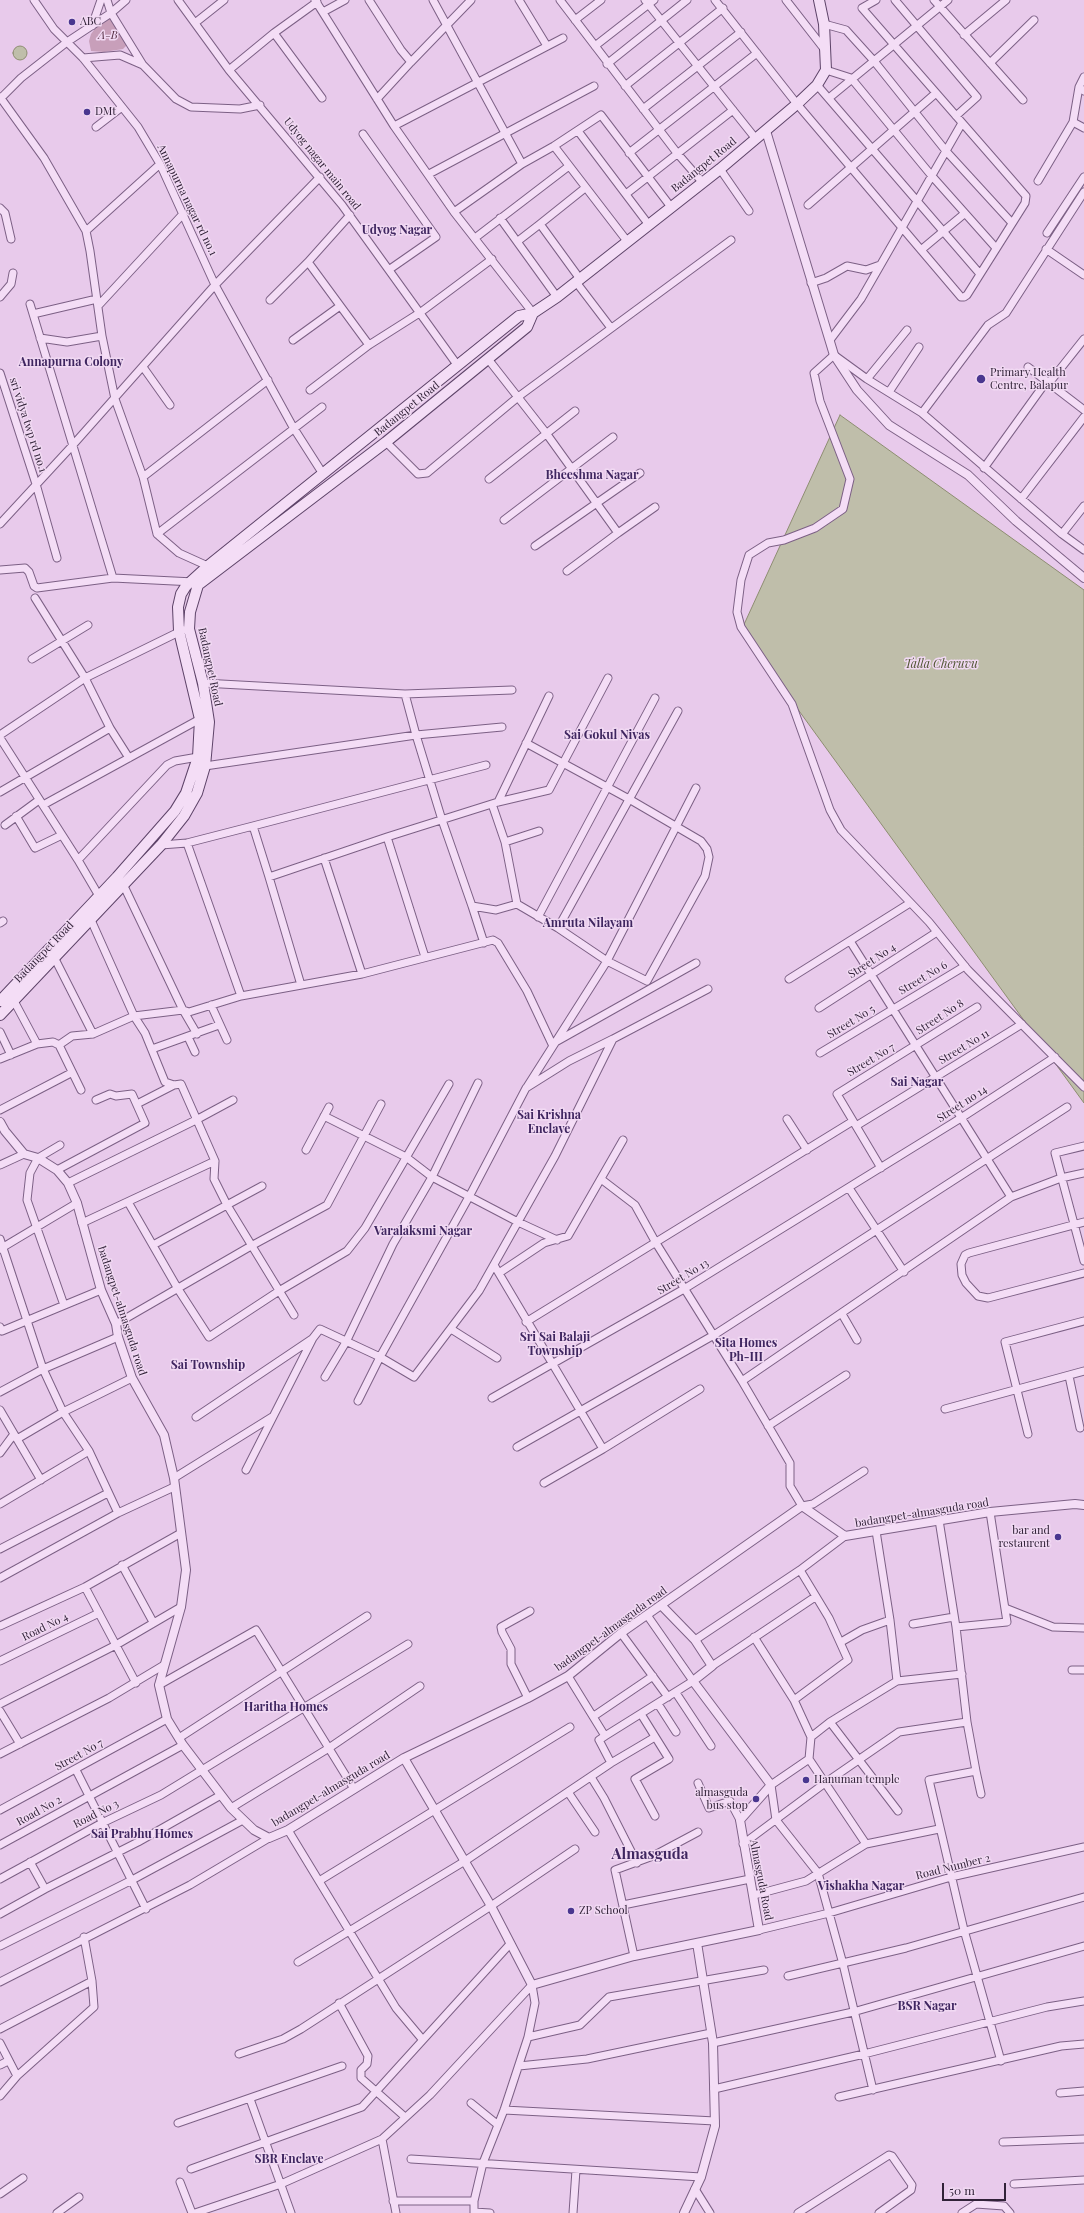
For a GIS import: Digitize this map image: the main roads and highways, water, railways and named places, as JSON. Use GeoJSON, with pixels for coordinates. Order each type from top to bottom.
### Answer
{"type":"FeatureCollection","features":[{"type":"Feature","properties":{"kind":"main road","name":"Badangpet Road"},"geometry":{"type":"LineString","coordinates":[[0,1016],[91,920],[175,811],[186,793],[198,757],[200,719],[184,630],[178,607],[181,594],[194,583],[208,566],[352,452],[519,316],[533,313],[556,297],[720,169],[797,104],[817,85],[826,70],[824,24],[819,0]]}},
{"type":"Feature","properties":{"kind":"main road","name":"Badangpet Road"},"geometry":{"type":"LineString","coordinates":[[194,583],[217,570],[386,442],[527,327],[533,313]]}},
{"type":"Feature","properties":{"kind":"main road"},"geometry":{"type":"LineString","coordinates":[[352,452],[359,462]]}},
{"type":"Feature","properties":{"kind":"main road","name":"Badangpet Road"},"geometry":{"type":"LineString","coordinates":[[0,1001],[99,896],[121,880],[161,845],[190,807],[205,766],[209,722],[203,683],[184,630]]}},
{"type":"Feature","properties":{"kind":"water"},"geometry":{"type":"Polygon","coordinates":[[[20,46],[25,48],[27,53],[25,58],[20,60],[15,58],[13,53],[15,48],[20,46]]]}},
{"type":"Feature","properties":{"kind":"water","name":"Talla Cheruvu"},"geometry":{"type":"Polygon","coordinates":[[[840,415],[1084,590],[1084,1103],[741,631],[840,415]]]}},
{"type":"Feature","properties":{"kind":"place","name":"ABC"},"geometry":{"type":"Point","coordinates":[72,22]}},
{"type":"Feature","properties":{"kind":"place","name":"DMt"},"geometry":{"type":"Point","coordinates":[87,112]}},
{"type":"Feature","properties":{"kind":"place","name":"Primary Health Centre, Balapur"},"geometry":{"type":"Point","coordinates":[981,379]}},
{"type":"Feature","properties":{"kind":"place","name":"bar and restaurent"},"geometry":{"type":"Point","coordinates":[1058,1537]}},
{"type":"Feature","properties":{"kind":"place","name":"Hanuman temple"},"geometry":{"type":"Point","coordinates":[806,1780]}},
{"type":"Feature","properties":{"kind":"place","name":"almasguda bus stop"},"geometry":{"type":"Point","coordinates":[756,1799]}},
{"type":"Feature","properties":{"kind":"place","name":"ZP School"},"geometry":{"type":"Point","coordinates":[571,1911]}},
{"type":"Feature","properties":{"kind":"district","name":"Udyog Nagar"},"geometry":{"type":"Point","coordinates":[397,230]}},
{"type":"Feature","properties":{"kind":"district","name":"Annapurna Colony"},"geometry":{"type":"Point","coordinates":[71,362]}},
{"type":"Feature","properties":{"kind":"district","name":"Bheeshma Nagar"},"geometry":{"type":"Point","coordinates":[592,475]}},
{"type":"Feature","properties":{"kind":"district","name":"Sai Gokul Nivas"},"geometry":{"type":"Point","coordinates":[607,735]}},
{"type":"Feature","properties":{"kind":"district","name":"Amruta Nilayam"},"geometry":{"type":"Point","coordinates":[588,923]}},
{"type":"Feature","properties":{"kind":"district","name":"Sai Nagar"},"geometry":{"type":"Point","coordinates":[917,1082]}},
{"type":"Feature","properties":{"kind":"district","name":"Sai Krishna Enclave"},"geometry":{"type":"Point","coordinates":[549,1122]}},
{"type":"Feature","properties":{"kind":"district","name":"Varalaksmi Nagar"},"geometry":{"type":"Point","coordinates":[423,1231]}},
{"type":"Feature","properties":{"kind":"district","name":"Sri Sai Balaji Township"},"geometry":{"type":"Point","coordinates":[555,1344]}},
{"type":"Feature","properties":{"kind":"district","name":"Sita Homes Ph-III"},"geometry":{"type":"Point","coordinates":[746,1350]}},
{"type":"Feature","properties":{"kind":"district","name":"Sai Township"},"geometry":{"type":"Point","coordinates":[208,1365]}},
{"type":"Feature","properties":{"kind":"district","name":"Haritha Homes"},"geometry":{"type":"Point","coordinates":[286,1707]}},
{"type":"Feature","properties":{"kind":"district","name":"Sai Prabhu Homes"},"geometry":{"type":"Point","coordinates":[142,1834]}},
{"type":"Feature","properties":{"kind":"district","name":"Almasguda"},"geometry":{"type":"Point","coordinates":[650,1854]}},
{"type":"Feature","properties":{"kind":"district","name":"Vishakha Nagar"},"geometry":{"type":"Point","coordinates":[861,1886]}},
{"type":"Feature","properties":{"kind":"district","name":"BSR Nagar"},"geometry":{"type":"Point","coordinates":[927,2006]}},
{"type":"Feature","properties":{"kind":"district","name":"SBR Enclave"},"geometry":{"type":"Point","coordinates":[289,2159]}},
{"type":"Feature","properties":{"kind":"park label","name":"A-B"},"geometry":{"type":"Point","coordinates":[108,36]}}]}
